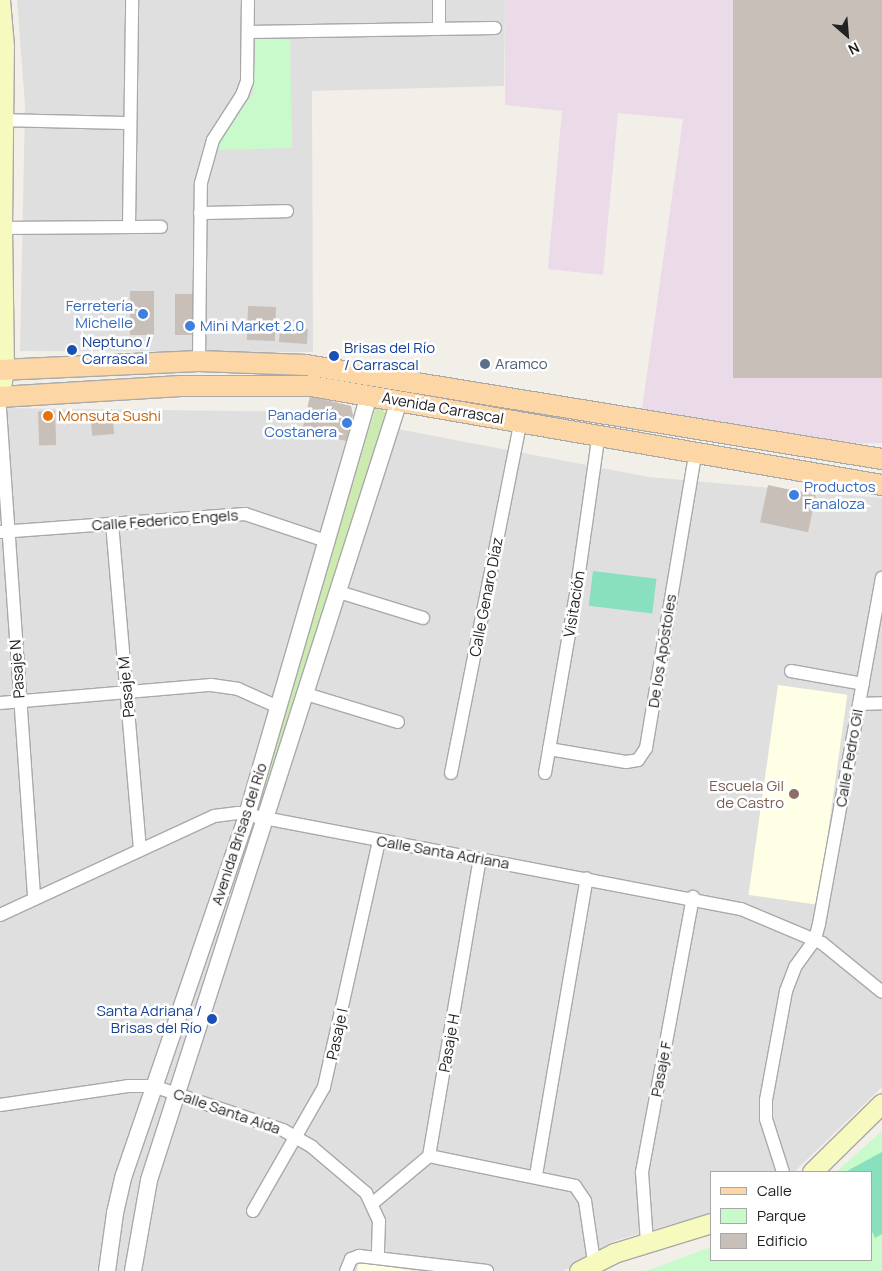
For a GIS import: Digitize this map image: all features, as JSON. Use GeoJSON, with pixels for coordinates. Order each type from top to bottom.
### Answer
{"type":"FeatureCollection","features":[{"type":"Feature","properties":{"kind":"main road"},"geometry":{"type":"LineString","coordinates":[[0,0],[3,120],[1,168],[2,370],[0,396]]}},
{"type":"Feature","properties":{"kind":"main road"},"geometry":{"type":"LineString","coordinates":[[181,386],[193,377],[199,361]]}},
{"type":"Feature","properties":{"kind":"main road","name":"Avenida Carrascal"},"geometry":{"type":"LineString","coordinates":[[2,370],[199,361],[306,365],[349,370],[882,459]]}},
{"type":"Feature","properties":{"kind":"main road","name":"Avenida Carrascal"},"geometry":{"type":"LineString","coordinates":[[0,396],[181,386],[293,385],[369,395],[599,433],[882,485]]}},
{"type":"Feature","properties":{"kind":"main road"},"geometry":{"type":"LineString","coordinates":[[813,1171],[882,1102]]}},
{"type":"Feature","properties":{"kind":"main road"},"geometry":{"type":"LineString","coordinates":[[586,1267],[647,1242],[710,1223]]}},
{"type":"Feature","properties":{"kind":"street"},"geometry":{"type":"LineString","coordinates":[[129,227],[132,0]]}},
{"type":"Feature","properties":{"kind":"street"},"geometry":{"type":"LineString","coordinates":[[199,361],[201,182],[209,149],[245,88],[248,0]]}},
{"type":"Feature","properties":{"kind":"street"},"geometry":{"type":"LineString","coordinates":[[439,0],[439,27]]}},
{"type":"Feature","properties":{"kind":"street"},"geometry":{"type":"LineString","coordinates":[[248,32],[439,27],[495,28]]}},
{"type":"Feature","properties":{"kind":"street"},"geometry":{"type":"LineString","coordinates":[[3,120],[130,123]]}},
{"type":"Feature","properties":{"kind":"street"},"geometry":{"type":"LineString","coordinates":[[200,213],[287,212]]}},
{"type":"Feature","properties":{"kind":"street"},"geometry":{"type":"LineString","coordinates":[[2,228],[161,228]]}},
{"type":"Feature","properties":{"kind":"street","name":"Avenida Brisas del Río"},"geometry":{"type":"LineString","coordinates":[[107,1271],[114,1213],[154,1086],[247,815],[369,395]]}},
{"type":"Feature","properties":{"kind":"street","name":"Avenida Brisas del Río"},"geometry":{"type":"LineString","coordinates":[[133,1271],[149,1180],[399,401]]}},
{"type":"Feature","properties":{"kind":"street","name":"Pasaje N"},"geometry":{"type":"LineString","coordinates":[[0,409],[3,531],[19,701],[34,899]]}},
{"type":"Feature","properties":{"kind":"street","name":"Calle Genaro Díaz"},"geometry":{"type":"LineString","coordinates":[[451,773],[522,421]]}},
{"type":"Feature","properties":{"kind":"street","name":"Visitación"},"geometry":{"type":"LineString","coordinates":[[545,773],[577,587],[599,433]]}},
{"type":"Feature","properties":{"kind":"street","name":"De los Apóstoles"},"geometry":{"type":"LineString","coordinates":[[549,749],[626,762],[638,760],[646,748],[696,450]]}},
{"type":"Feature","properties":{"kind":"street","name":"Calle Federico Engels"},"geometry":{"type":"LineString","coordinates":[[3,531],[244,514],[326,541]]}},
{"type":"Feature","properties":{"kind":"street","name":"Pasaje M"},"geometry":{"type":"LineString","coordinates":[[112,523],[140,850]]}},
{"type":"Feature","properties":{"kind":"street","name":"Calle Pedro Gil"},"geometry":{"type":"LineString","coordinates":[[815,938],[881,584]]}},
{"type":"Feature","properties":{"kind":"street"},"geometry":{"type":"LineString","coordinates":[[339,592],[423,618]]}},
{"type":"Feature","properties":{"kind":"street"},"geometry":{"type":"LineString","coordinates":[[791,671],[863,684]]}},
{"type":"Feature","properties":{"kind":"street"},"geometry":{"type":"LineString","coordinates":[[0,703],[219,685],[238,689],[278,707]]}},
{"type":"Feature","properties":{"kind":"street"},"geometry":{"type":"LineString","coordinates":[[306,694],[398,722]]}},
{"type":"Feature","properties":{"kind":"street"},"geometry":{"type":"LineString","coordinates":[[859,704],[882,703]]}},
{"type":"Feature","properties":{"kind":"street","name":"Calle Santa Adriana"},"geometry":{"type":"LineString","coordinates":[[0,915],[222,814],[247,815],[693,897],[764,916],[815,938],[844,958],[882,992]]}},
{"type":"Feature","properties":{"kind":"street","name":"Pasaje I"},"geometry":{"type":"LineString","coordinates":[[253,1211],[327,1079],[379,840]]}},
{"type":"Feature","properties":{"kind":"street","name":"Pasaje H"},"geometry":{"type":"LineString","coordinates":[[429,1156],[480,859]]}},
{"type":"Feature","properties":{"kind":"street"},"geometry":{"type":"LineString","coordinates":[[536,1175],[587,878]]}},
{"type":"Feature","properties":{"kind":"street","name":"Pasaje F"},"geometry":{"type":"LineString","coordinates":[[647,1242],[642,1172],[693,897]]}},
{"type":"Feature","properties":{"kind":"street"},"geometry":{"type":"LineString","coordinates":[[783,1171],[766,1119],[765,1106],[786,991],[795,967],[815,938]]}},
{"type":"Feature","properties":{"kind":"street","name":"Calle Santa Aida"},"geometry":{"type":"LineString","coordinates":[[0,1104],[128,1086],[154,1086],[296,1136],[356,1183],[373,1203],[380,1221],[378,1257]]}},
{"type":"Feature","properties":{"kind":"street"},"geometry":{"type":"LineString","coordinates":[[373,1203],[429,1156],[536,1175],[569,1183],[580,1190],[585,1201],[586,1267]]}},
{"type":"Feature","properties":{"kind":"street"},"geometry":{"type":"LineString","coordinates":[[346,1268],[355,1256],[378,1257],[487,1271]]}},
{"type":"Feature","properties":{"kind":"shaded area"},"geometry":{"type":"Polygon","coordinates":[[[17,0],[505,0],[504,86],[312,91],[313,352],[20,351],[25,105],[17,0]]]}},
{"type":"Feature","properties":{"kind":"shaded area"},"geometry":{"type":"Polygon","coordinates":[[[505,0],[882,0],[882,443],[845,444],[642,409],[683,119],[618,113],[603,275],[548,269],[562,111],[505,105],[505,0]]]}},
{"type":"Feature","properties":{"kind":"shaded area"},"geometry":{"type":"Polygon","coordinates":[[[0,408],[309,412],[649,477],[882,498],[882,1087],[795,1171],[710,1171],[710,1213],[617,1240],[563,1271],[0,1271],[0,408]]]}},
{"type":"Feature","properties":{"kind":"shaded area","name":"Escuela Gil de Castro"},"geometry":{"type":"Polygon","coordinates":[[[778,685],[847,695],[818,905],[748,895],[778,685]]]}},
{"type":"Feature","properties":{"kind":"shaded area"},"geometry":{"type":"Polygon","coordinates":[[[358,1262],[415,1271],[357,1271],[358,1262]]]}},
{"type":"Feature","properties":{"kind":"green space"},"geometry":{"type":"Polygon","coordinates":[[[290,36],[292,148],[217,150],[221,137],[253,93],[255,38],[290,36]]]}},
{"type":"Feature","properties":{"kind":"green space"},"geometry":{"type":"Polygon","coordinates":[[[380,407],[386,413],[265,803],[258,801],[375,409],[380,407]]]}},
{"type":"Feature","properties":{"kind":"green space"},"geometry":{"type":"Polygon","coordinates":[[[593,571],[657,579],[652,614],[589,606],[593,571]]]}},
{"type":"Feature","properties":{"kind":"green space"},"geometry":{"type":"Polygon","coordinates":[[[882,1131],[882,1271],[646,1271],[710,1247],[710,1261],[872,1261],[872,1171],[837,1171],[882,1131]]]}},
{"type":"Feature","properties":{"kind":"green space"},"geometry":{"type":"Polygon","coordinates":[[[882,1152],[882,1234],[875,1238],[872,1231],[872,1171],[847,1171],[882,1152]]]}},
{"type":"Feature","properties":{"kind":"building"},"geometry":{"type":"Polygon","coordinates":[[[733,0],[882,0],[882,378],[733,378],[733,0]]]}},
{"type":"Feature","properties":{"kind":"building","name":"Ferretería Michelle"},"geometry":{"type":"Polygon","coordinates":[[[130,291],[154,291],[154,335],[130,335],[130,291]]]}},
{"type":"Feature","properties":{"kind":"building"},"geometry":{"type":"Polygon","coordinates":[[[175,294],[196,294],[196,335],[175,335],[175,294]]]}},
{"type":"Feature","properties":{"kind":"building"},"geometry":{"type":"Polygon","coordinates":[[[248,306],[276,307],[275,341],[247,340],[248,306]]]}},
{"type":"Feature","properties":{"kind":"building"},"geometry":{"type":"Polygon","coordinates":[[[280,327],[308,329],[307,344],[279,342],[280,327]]]}},
{"type":"Feature","properties":{"kind":"building"},"geometry":{"type":"Polygon","coordinates":[[[310,396],[351,406],[353,415],[346,441],[302,431],[310,396]]]}},
{"type":"Feature","properties":{"kind":"building"},"geometry":{"type":"Polygon","coordinates":[[[112,409],[114,434],[92,436],[90,411],[112,409]]]}},
{"type":"Feature","properties":{"kind":"building"},"geometry":{"type":"Polygon","coordinates":[[[55,411],[56,445],[39,446],[38,412],[55,411]]]}},
{"type":"Feature","properties":{"kind":"building"},"geometry":{"type":"Polygon","coordinates":[[[768,485],[816,495],[808,532],[760,522],[768,485]]]}},
{"type":"Feature","properties":{"kind":"place","name":"Ferretería Michelle"},"geometry":{"type":"Point","coordinates":[143,314]}},
{"type":"Feature","properties":{"kind":"place","name":"Mini Market 2.0"},"geometry":{"type":"Point","coordinates":[190,326]}},
{"type":"Feature","properties":{"kind":"place","name":"Neptuno / Carrascal"},"geometry":{"type":"Point","coordinates":[72,350]}},
{"type":"Feature","properties":{"kind":"place","name":"Brisas del Río / Carrascal"},"geometry":{"type":"Point","coordinates":[334,356]}},
{"type":"Feature","properties":{"kind":"place","name":"Aramco"},"geometry":{"type":"Point","coordinates":[485,364]}},
{"type":"Feature","properties":{"kind":"place","name":"Monsuta Sushi"},"geometry":{"type":"Point","coordinates":[48,416]}},
{"type":"Feature","properties":{"kind":"place","name":"Panadería Costanera"},"geometry":{"type":"Point","coordinates":[347,423]}},
{"type":"Feature","properties":{"kind":"place","name":"Productos Fanaloza"},"geometry":{"type":"Point","coordinates":[794,495]}},
{"type":"Feature","properties":{"kind":"place","name":"Escuela Gil de Castro"},"geometry":{"type":"Point","coordinates":[794,794]}},
{"type":"Feature","properties":{"kind":"place","name":"Santa Adriana / Brisas del Río"},"geometry":{"type":"Point","coordinates":[212,1019]}}]}
